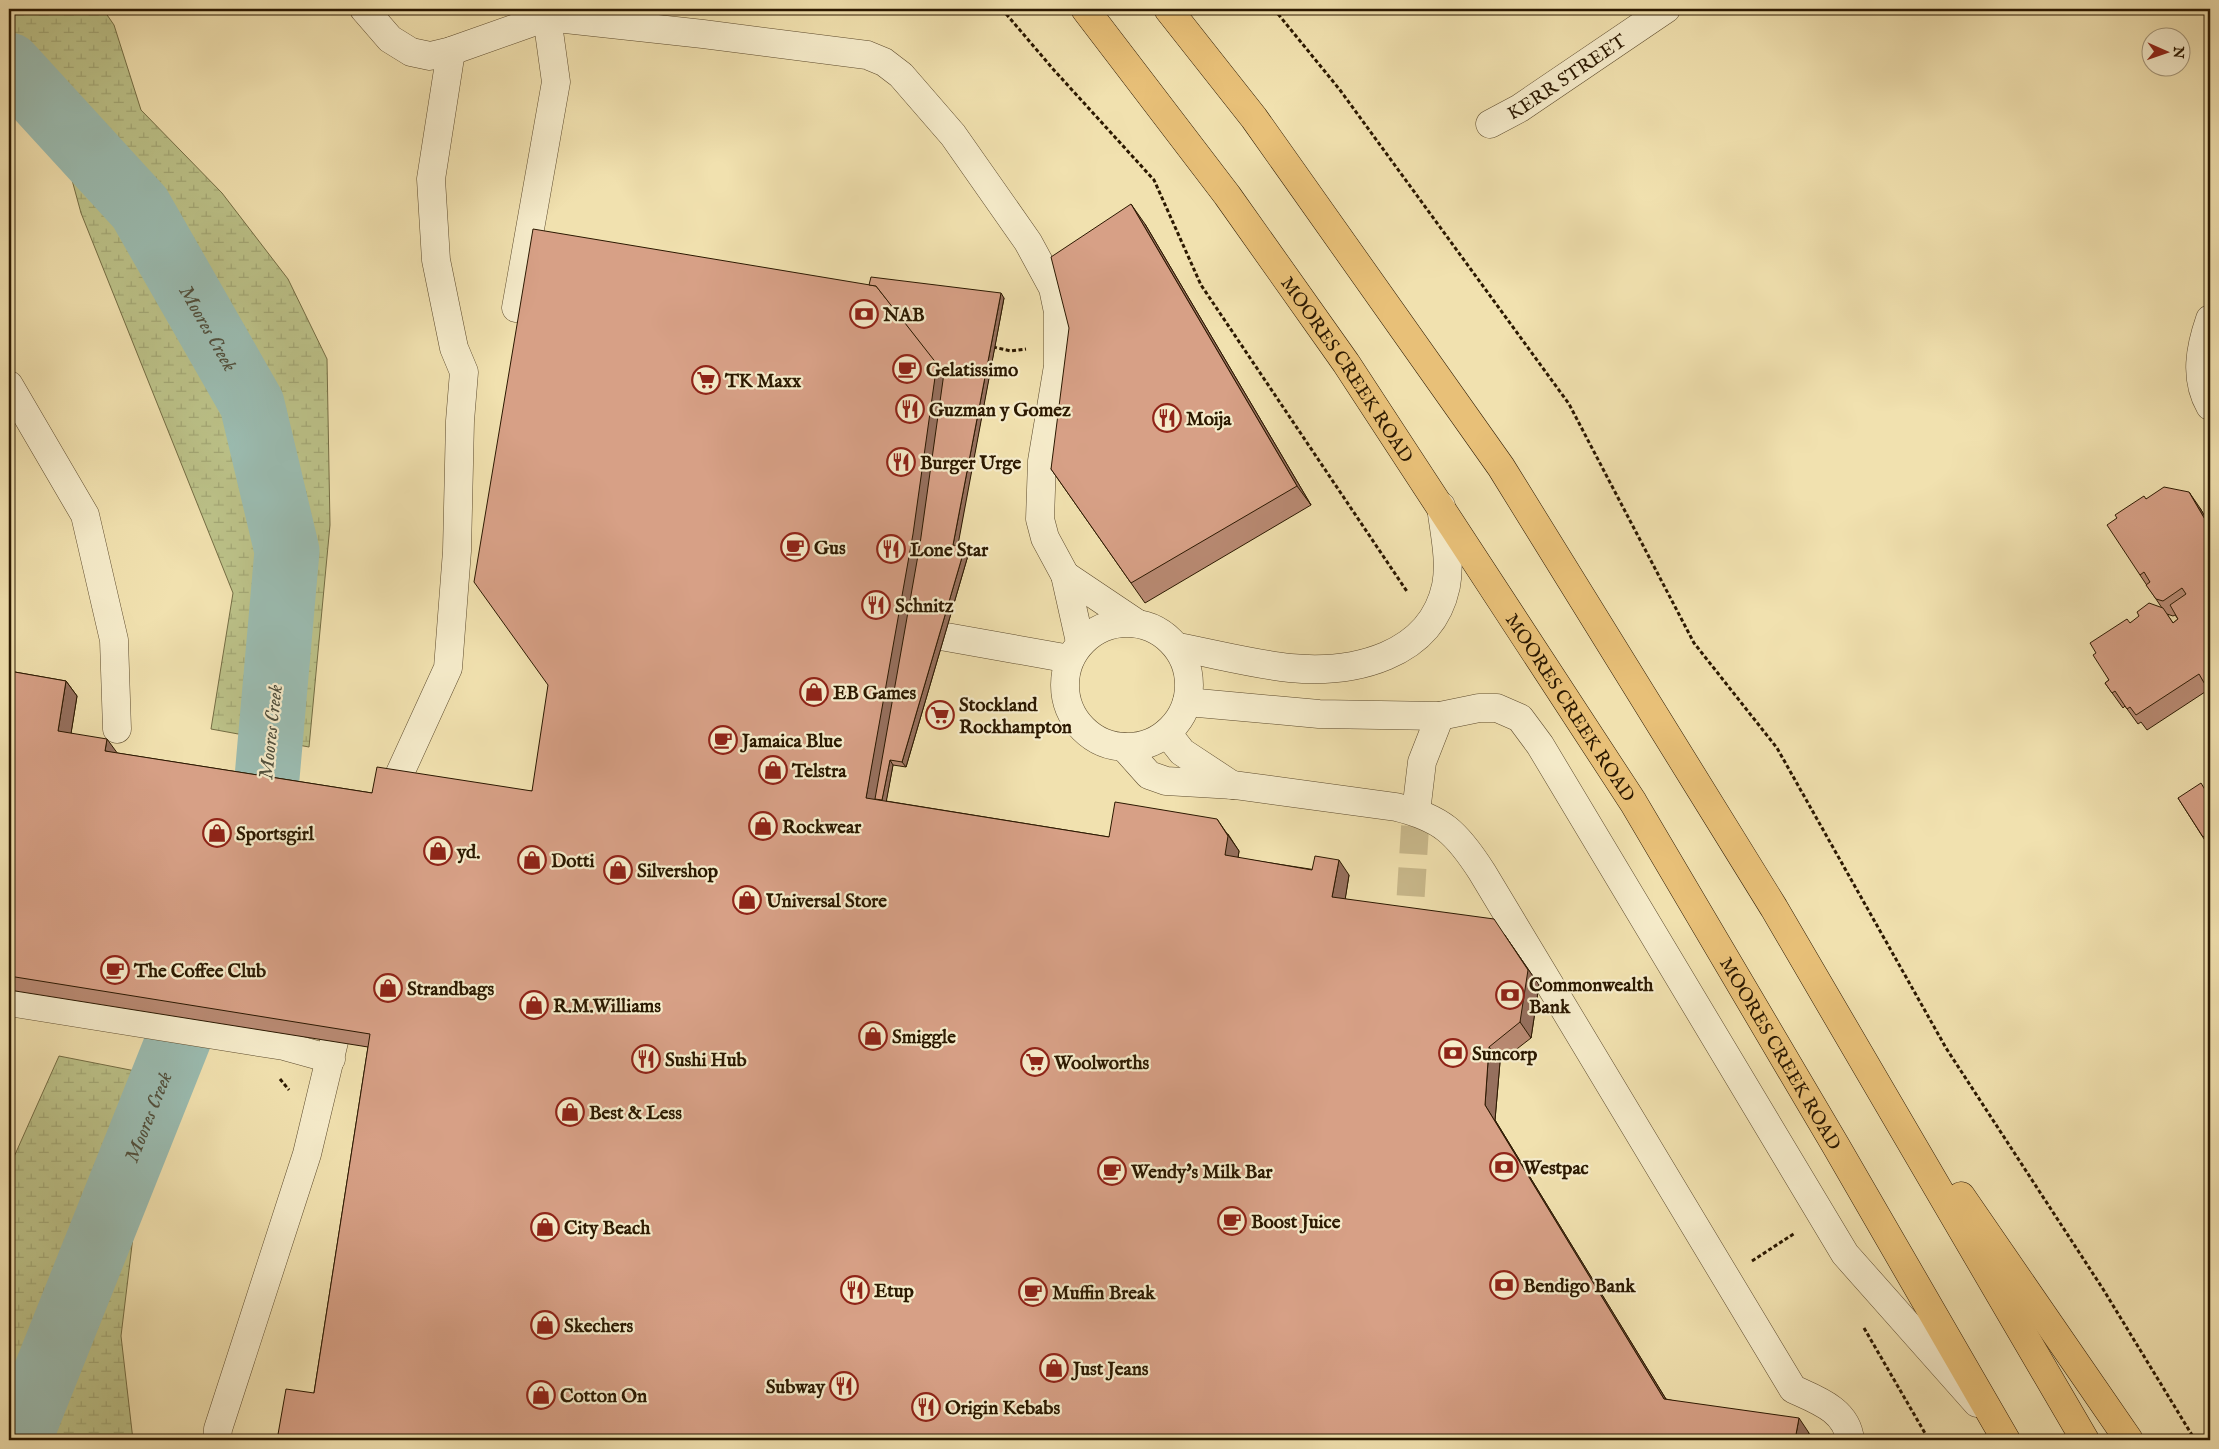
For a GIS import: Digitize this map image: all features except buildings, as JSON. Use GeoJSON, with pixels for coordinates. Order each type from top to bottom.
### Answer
{"type":"FeatureCollection","features":[{"type":"Feature","properties":{"kind":"highway","name":"MOORES CREEK ROAD"},"geometry":{"type":"LineString","coordinates":[[1085,9],[1232,203],[1346,363],[1633,802],[1836,1146],[2000,1431]]}},
{"type":"Feature","properties":{"kind":"highway"},"geometry":{"type":"LineString","coordinates":[[1168,9],[1254,118],[1501,467],[1774,908],[2085,1440]]}},
{"type":"Feature","properties":{"kind":"highway"},"geometry":{"type":"LineString","coordinates":[[1828,1000],[2129,1440]]}},
{"type":"Feature","properties":{"kind":"street"},"geometry":{"type":"LineString","coordinates":[[364,9],[390,39],[411,52],[430,56],[451,51],[547,17],[702,34],[867,56],[884,62],[901,75],[952,135],[1028,242],[1053,288],[1058,312],[1058,344],[1053,403],[1042,461],[1040,519],[1045,538],[1065,575],[1075,651]]}},
{"type":"Feature","properties":{"kind":"street","name":"KERR STREET"},"geometry":{"type":"LineString","coordinates":[[1490,124],[1520,108],[1666,9]]}},
{"type":"Feature","properties":{"kind":"street"},"geometry":{"type":"LineString","coordinates":[[516,308],[556,82],[547,17]]}},
{"type":"Feature","properties":{"kind":"street"},"geometry":{"type":"LineString","coordinates":[[382,832],[390,795],[448,668],[457,551],[460,421],[464,372],[454,348],[436,260],[431,179],[451,51]]}},
{"type":"Feature","properties":{"kind":"street"},"geometry":{"type":"LineString","coordinates":[[2210,319],[2203,340],[2199,371],[2210,406]]}},
{"type":"Feature","properties":{"kind":"street"},"geometry":{"type":"LineString","coordinates":[[9,385],[85,515],[114,640],[117,729]]}},
{"type":"Feature","properties":{"kind":"street"},"geometry":{"type":"LineString","coordinates":[[1178,647],[1290,668],[1344,668],[1384,657],[1410,643],[1429,626],[1435,617],[1446,585],[1447,556],[1441,506]]}},
{"type":"Feature","properties":{"kind":"street"},"geometry":{"type":"LineString","coordinates":[[1065,575],[1134,622]]}},
{"type":"Feature","properties":{"kind":"street"},"geometry":{"type":"LineString","coordinates":[[1134,622],[1151,626],[1166,635],[1178,647],[1186,664],[1190,683],[1188,702],[1183,714],[1167,733],[1139,747],[1124,747],[1104,743],[1087,733],[1074,717],[1066,699],[1065,679],[1075,651],[1096,630],[1108,625],[1134,622]]}},
{"type":"Feature","properties":{"kind":"street"},"geometry":{"type":"LineString","coordinates":[[887,627],[1075,651]]}},
{"type":"Feature","properties":{"kind":"street"},"geometry":{"type":"LineString","coordinates":[[1188,702],[1320,714],[1440,716],[1479,708],[1496,708],[1520,718],[1540,745],[1846,1254],[2000,1431]]}},
{"type":"Feature","properties":{"kind":"street"},"geometry":{"type":"LineString","coordinates":[[1416,812],[1422,762],[1440,716]]}},
{"type":"Feature","properties":{"kind":"street"},"geometry":{"type":"LineString","coordinates":[[1167,733],[1182,752],[1234,785]]}},
{"type":"Feature","properties":{"kind":"street"},"geometry":{"type":"LineString","coordinates":[[1124,747],[1149,775],[1166,781],[1234,785],[1416,812],[1444,825],[1465,846],[1793,1389],[1831,1407],[1842,1418],[1850,1440]]}},
{"type":"Feature","properties":{"kind":"street"},"geometry":{"type":"LineString","coordinates":[[216,1440],[307,1154],[348,983]]}},
{"type":"Feature","properties":{"kind":"street"},"geometry":{"type":"LineString","coordinates":[[9,1002],[284,1046],[330,1059]]}},
{"type":"Feature","properties":{"kind":"path"},"geometry":{"type":"LineString","coordinates":[[1002,9],[1053,69],[1154,180],[1201,285],[1412,600]]}},
{"type":"Feature","properties":{"kind":"path"},"geometry":{"type":"LineString","coordinates":[[1274,9],[1340,90],[1570,404],[1694,643],[1777,748],[1946,1048],[2103,1289],[2195,1440]]}},
{"type":"Feature","properties":{"kind":"path"},"geometry":{"type":"LineString","coordinates":[[985,344],[1011,351],[1058,344]]}},
{"type":"Feature","properties":{"kind":"path"},"geometry":{"type":"LineString","coordinates":[[1726,1278],[1802,1228]]}},
{"type":"Feature","properties":{"kind":"green space"},"geometry":{"type":"Polygon","coordinates":[[[9,9],[103,9],[114,25],[141,110],[222,193],[288,279],[327,359],[330,525],[309,747],[211,729],[233,593],[81,213],[60,136],[9,103],[9,9]]]}},
{"type":"Feature","properties":{"kind":"green space"},"geometry":{"type":"Polygon","coordinates":[[[59,1056],[166,1077],[139,1187],[121,1336],[133,1440],[9,1440],[9,1168],[59,1056]]]}},
{"type":"Feature","properties":{"kind":"waterway","name":"Moores Creek"},"geometry":{"type":"LineString","coordinates":[[9,65],[140,208],[252,404],[287,551],[267,778],[242,863]]}},
{"type":"Feature","properties":{"kind":"waterway","name":"Moores Creek"},"geometry":{"type":"LineString","coordinates":[[19,1440],[211,958]]}},
{"type":"Feature","properties":{"kind":"tunnel"},"geometry":{"type":"LineString","coordinates":[[1408,938],[1416,812]]}},
{"type":"Feature","properties":{"kind":"place","name":"NAB"},"geometry":{"type":"Point","coordinates":[864,314]}},
{"type":"Feature","properties":{"kind":"place","name":"Gelatissimo"},"geometry":{"type":"Point","coordinates":[907,369]}},
{"type":"Feature","properties":{"kind":"place","name":"TK Maxx"},"geometry":{"type":"Point","coordinates":[706,380]}},
{"type":"Feature","properties":{"kind":"place","name":"Guzman y Gomez"},"geometry":{"type":"Point","coordinates":[910,409]}},
{"type":"Feature","properties":{"kind":"place","name":"Moija"},"geometry":{"type":"Point","coordinates":[1167,418]}},
{"type":"Feature","properties":{"kind":"place","name":"Burger Urge"},"geometry":{"type":"Point","coordinates":[901,462]}},
{"type":"Feature","properties":{"kind":"place","name":"Gus"},"geometry":{"type":"Point","coordinates":[795,547]}},
{"type":"Feature","properties":{"kind":"place","name":"Lone Star"},"geometry":{"type":"Point","coordinates":[891,549]}},
{"type":"Feature","properties":{"kind":"place","name":"Schnitz"},"geometry":{"type":"Point","coordinates":[876,605]}},
{"type":"Feature","properties":{"kind":"place","name":"EB Games"},"geometry":{"type":"Point","coordinates":[814,692]}},
{"type":"Feature","properties":{"kind":"place","name":"Stockland Rockhampton"},"geometry":{"type":"Point","coordinates":[940,715]}},
{"type":"Feature","properties":{"kind":"place","name":"Jamaica Blue"},"geometry":{"type":"Point","coordinates":[723,740]}},
{"type":"Feature","properties":{"kind":"place","name":"Telstra"},"geometry":{"type":"Point","coordinates":[773,770]}},
{"type":"Feature","properties":{"kind":"place","name":"Rockwear"},"geometry":{"type":"Point","coordinates":[763,826]}},
{"type":"Feature","properties":{"kind":"place","name":"Sportsgirl"},"geometry":{"type":"Point","coordinates":[217,833]}},
{"type":"Feature","properties":{"kind":"place","name":"yd."},"geometry":{"type":"Point","coordinates":[438,851]}},
{"type":"Feature","properties":{"kind":"place","name":"Dotti"},"geometry":{"type":"Point","coordinates":[532,860]}},
{"type":"Feature","properties":{"kind":"place","name":"Silvershop"},"geometry":{"type":"Point","coordinates":[618,870]}},
{"type":"Feature","properties":{"kind":"place","name":"Universal Store"},"geometry":{"type":"Point","coordinates":[747,900]}},
{"type":"Feature","properties":{"kind":"place","name":"The Coffee Club"},"geometry":{"type":"Point","coordinates":[115,970]}},
{"type":"Feature","properties":{"kind":"place","name":"Strandbags"},"geometry":{"type":"Point","coordinates":[388,988]}},
{"type":"Feature","properties":{"kind":"place","name":"Commonwealth Bank"},"geometry":{"type":"Point","coordinates":[1510,995]}},
{"type":"Feature","properties":{"kind":"place","name":"R.M.Williams"},"geometry":{"type":"Point","coordinates":[534,1005]}},
{"type":"Feature","properties":{"kind":"place","name":"Smiggle"},"geometry":{"type":"Point","coordinates":[873,1036]}},
{"type":"Feature","properties":{"kind":"place","name":"Suncorp"},"geometry":{"type":"Point","coordinates":[1453,1053]}},
{"type":"Feature","properties":{"kind":"place","name":"Sushi Hub"},"geometry":{"type":"Point","coordinates":[646,1059]}},
{"type":"Feature","properties":{"kind":"place","name":"Woolworths"},"geometry":{"type":"Point","coordinates":[1035,1062]}},
{"type":"Feature","properties":{"kind":"place","name":"Best & Less"},"geometry":{"type":"Point","coordinates":[570,1112]}},
{"type":"Feature","properties":{"kind":"place","name":"Westpac"},"geometry":{"type":"Point","coordinates":[1504,1167]}},
{"type":"Feature","properties":{"kind":"place","name":"Wendy's Milk Bar"},"geometry":{"type":"Point","coordinates":[1112,1171]}},
{"type":"Feature","properties":{"kind":"place","name":"Boost Juice"},"geometry":{"type":"Point","coordinates":[1232,1221]}},
{"type":"Feature","properties":{"kind":"place","name":"City Beach"},"geometry":{"type":"Point","coordinates":[545,1227]}},
{"type":"Feature","properties":{"kind":"place","name":"Bendigo Bank"},"geometry":{"type":"Point","coordinates":[1504,1285]}},
{"type":"Feature","properties":{"kind":"place","name":"Etup"},"geometry":{"type":"Point","coordinates":[855,1290]}},
{"type":"Feature","properties":{"kind":"place","name":"Muffin Break"},"geometry":{"type":"Point","coordinates":[1033,1292]}},
{"type":"Feature","properties":{"kind":"place","name":"Skechers"},"geometry":{"type":"Point","coordinates":[545,1325]}},
{"type":"Feature","properties":{"kind":"place","name":"Just Jeans"},"geometry":{"type":"Point","coordinates":[1054,1368]}},
{"type":"Feature","properties":{"kind":"place","name":"Subway"},"geometry":{"type":"Point","coordinates":[844,1386]}},
{"type":"Feature","properties":{"kind":"place","name":"Cotton On"},"geometry":{"type":"Point","coordinates":[541,1395]}},
{"type":"Feature","properties":{"kind":"place","name":"Origin Kebabs"},"geometry":{"type":"Point","coordinates":[926,1407]}}]}
